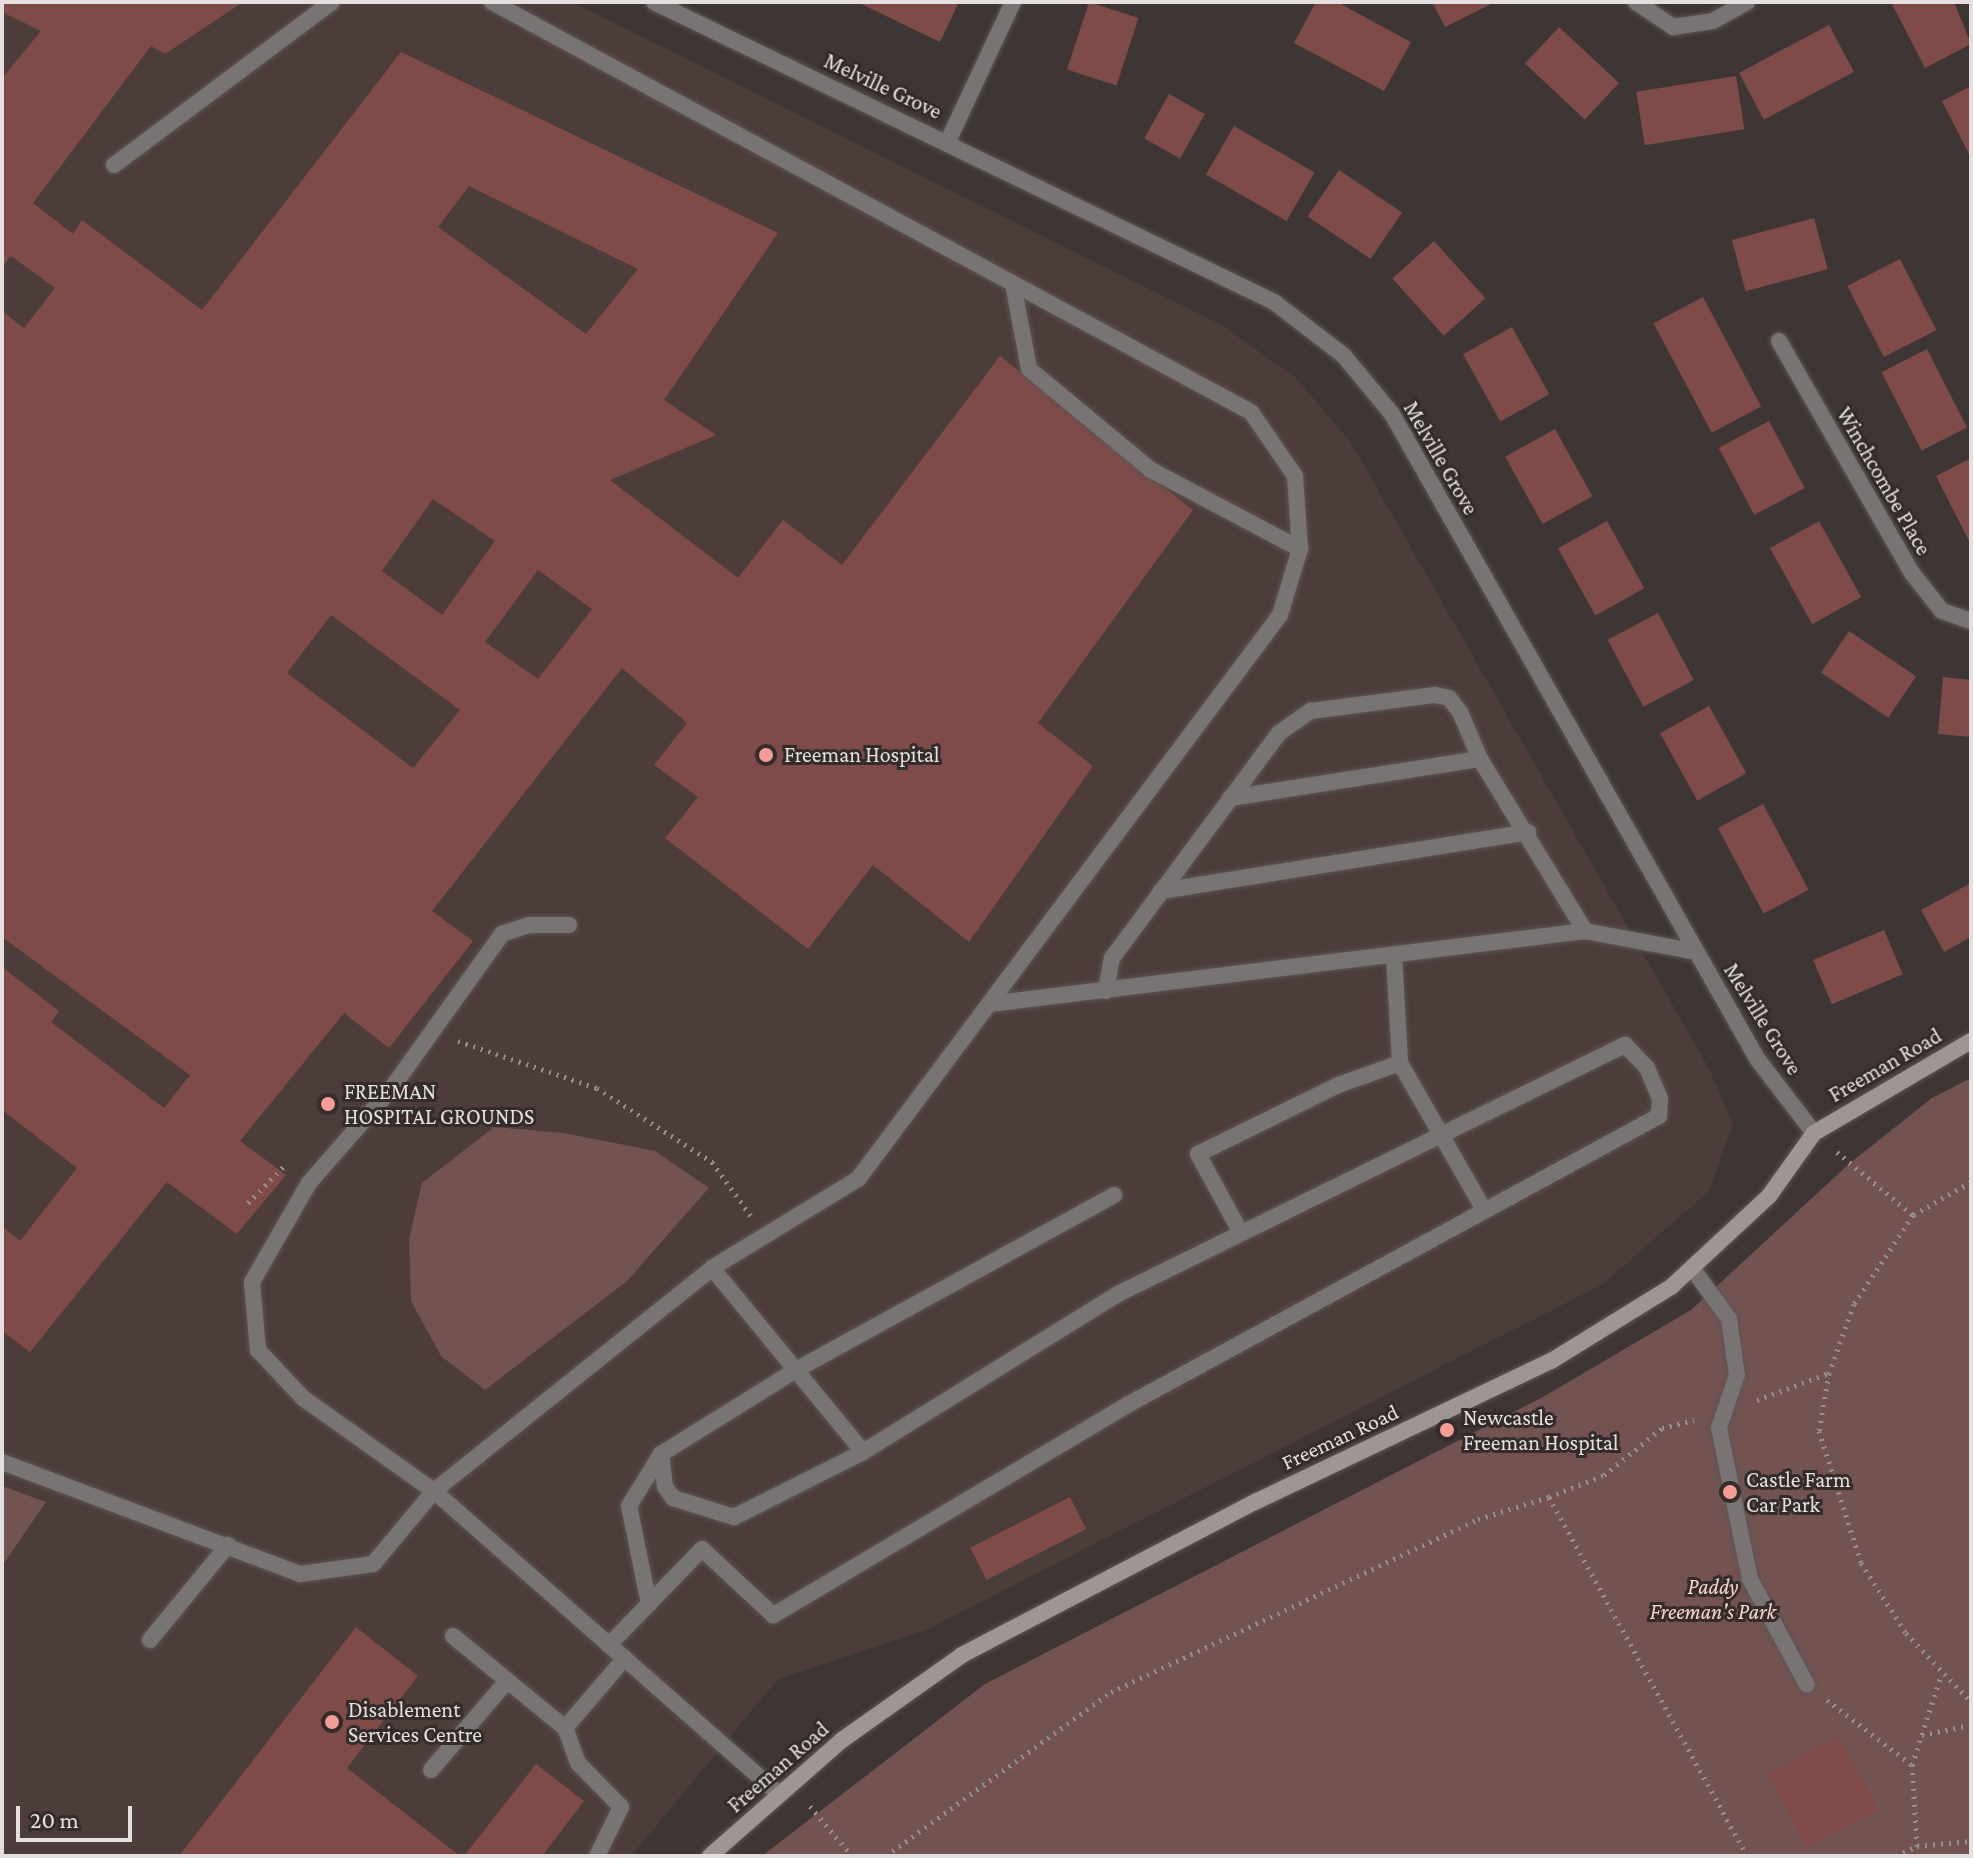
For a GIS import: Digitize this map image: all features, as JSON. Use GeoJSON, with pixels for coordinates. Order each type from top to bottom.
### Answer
{"type":"FeatureCollection","features":[{"type":"Feature","properties":{"kind":"street"},"geometry":{"type":"LineString","coordinates":[[114,165],[332,2]]}},
{"type":"Feature","properties":{"kind":"street"},"geometry":{"type":"LineString","coordinates":[[2,1462],[300,1574],[373,1564],[434,1491],[712,1268],[858,1179],[1280,615],[1300,549],[1295,476],[1251,412],[492,2]]}},
{"type":"Feature","properties":{"kind":"street","name":"Melville Grove"},"geometry":{"type":"LineString","coordinates":[[654,2],[948,141],[1274,302],[1344,356],[1392,414],[1758,1060],[1814,1133]]}},
{"type":"Feature","properties":{"kind":"street"},"geometry":{"type":"LineString","coordinates":[[948,141],[1013,2]]}},
{"type":"Feature","properties":{"kind":"street"},"geometry":{"type":"LineString","coordinates":[[1636,2],[1673,27],[1713,21],[1747,2]]}},
{"type":"Feature","properties":{"kind":"street"},"geometry":{"type":"LineString","coordinates":[[1013,284],[1029,369],[1151,470],[1300,549]]}},
{"type":"Feature","properties":{"kind":"street","name":"Winchcombe Place"},"geometry":{"type":"LineString","coordinates":[[1779,341],[1912,573],[1942,611],[1971,621]]}},
{"type":"Feature","properties":{"kind":"street"},"geometry":{"type":"LineString","coordinates":[[1106,991],[1112,958],[1161,891],[1279,733],[1311,711],[1449,698],[1480,759],[1528,832],[1585,931]]}},
{"type":"Feature","properties":{"kind":"street"},"geometry":{"type":"LineString","coordinates":[[1230,798],[1480,759]]}},
{"type":"Feature","properties":{"kind":"street"},"geometry":{"type":"LineString","coordinates":[[1161,891],[1528,832]]}},
{"type":"Feature","properties":{"kind":"street"},"geometry":{"type":"LineString","coordinates":[[569,925],[529,925],[502,934],[434,1029],[309,1183],[252,1282],[258,1350],[303,1398],[434,1491],[779,1794]]}},
{"type":"Feature","properties":{"kind":"street"},"geometry":{"type":"LineString","coordinates":[[989,1004],[1585,931],[1696,952]]}},
{"type":"Feature","properties":{"kind":"street"},"geometry":{"type":"LineString","coordinates":[[1394,955],[1400,1063],[1483,1208]]}},
{"type":"Feature","properties":{"kind":"street","name":"Freeman Road"},"geometry":{"type":"LineString","coordinates":[[710,1856],[842,1740],[962,1655],[1257,1501],[1551,1361],[1692,1268],[1769,1196],[1814,1133],[1971,1041]]}},
{"type":"Feature","properties":{"kind":"street"},"geometry":{"type":"LineString","coordinates":[[609,1645],[702,1549],[773,1615],[1129,1404],[1483,1208],[1659,1116],[1660,1098],[1647,1068],[1625,1045],[1118,1294],[863,1452],[734,1517],[673,1498],[665,1487],[661,1454]]}},
{"type":"Feature","properties":{"kind":"street"},"geometry":{"type":"LineString","coordinates":[[1241,1233],[1198,1154],[1338,1085],[1400,1063]]}},
{"type":"Feature","properties":{"kind":"street"},"geometry":{"type":"LineString","coordinates":[[649,1604],[629,1506],[661,1454],[796,1370],[1114,1195]]}},
{"type":"Feature","properties":{"kind":"street"},"geometry":{"type":"LineString","coordinates":[[712,1268],[863,1452]]}},
{"type":"Feature","properties":{"kind":"street"},"geometry":{"type":"LineString","coordinates":[[1692,1268],[1729,1319],[1737,1375],[1719,1428],[1750,1579],[1807,1685]]}},
{"type":"Feature","properties":{"kind":"street"},"geometry":{"type":"LineString","coordinates":[[150,1640],[228,1545]]}},
{"type":"Feature","properties":{"kind":"street"},"geometry":{"type":"LineString","coordinates":[[453,1636],[565,1728],[578,1763],[621,1807],[597,1856]]}},
{"type":"Feature","properties":{"kind":"street"},"geometry":{"type":"LineString","coordinates":[[565,1728],[625,1658]]}},
{"type":"Feature","properties":{"kind":"street"},"geometry":{"type":"LineString","coordinates":[[431,1770],[507,1681]]}},
{"type":"Feature","properties":{"kind":"path"},"geometry":{"type":"LineString","coordinates":[[434,1029],[597,1088],[712,1162],[766,1236]]}},
{"type":"Feature","properties":{"kind":"path"},"geometry":{"type":"LineString","coordinates":[[1814,1133],[1913,1215]]}},
{"type":"Feature","properties":{"kind":"path"},"geometry":{"type":"LineString","coordinates":[[248,1203],[292,1158]]}},
{"type":"Feature","properties":{"kind":"path"},"geometry":{"type":"LineString","coordinates":[[1971,1182],[1913,1215],[1854,1304],[1829,1373],[1819,1431],[1861,1563],[1942,1675],[1971,1702]]}},
{"type":"Feature","properties":{"kind":"path"},"geometry":{"type":"LineString","coordinates":[[886,1856],[1111,1692],[1478,1519],[1549,1497],[1604,1475],[1662,1428],[1724,1412],[1829,1373]]}},
{"type":"Feature","properties":{"kind":"path"},"geometry":{"type":"LineString","coordinates":[[1549,1497],[1747,1856]]}},
{"type":"Feature","properties":{"kind":"path"},"geometry":{"type":"LineString","coordinates":[[1917,1846],[1912,1765],[1942,1675]]}},
{"type":"Feature","properties":{"kind":"path"},"geometry":{"type":"LineString","coordinates":[[1807,1685],[1912,1765]]}},
{"type":"Feature","properties":{"kind":"path"},"geometry":{"type":"LineString","coordinates":[[1922,1735],[1971,1725]]}},
{"type":"Feature","properties":{"kind":"path"},"geometry":{"type":"LineString","coordinates":[[817,1808],[852,1856]]}},
{"type":"Feature","properties":{"kind":"path"},"geometry":{"type":"LineString","coordinates":[[1896,1856],[1917,1846],[1971,1841]]}},
{"type":"Feature","properties":{"kind":"shaded area","name":"Freeman Hospital"},"geometry":{"type":"Polygon","coordinates":[[[2,2],[572,2],[1221,325],[1294,376],[1350,441],[1709,1069],[1733,1124],[1709,1191],[1603,1284],[928,1629],[778,1679],[631,1856],[2,1856],[2,2]]]}},
{"type":"Feature","properties":{"kind":"green space","name":"Paddy Freeman's Park"},"geometry":{"type":"Polygon","coordinates":[[[1971,1078],[1971,1856],[762,1856],[985,1684],[1543,1397],[1691,1310],[1850,1163],[1932,1098],[1971,1078]]]}},
{"type":"Feature","properties":{"kind":"green space"},"geometry":{"type":"Polygon","coordinates":[[[494,1127],[564,1133],[655,1151],[709,1188],[627,1281],[485,1390],[441,1356],[411,1301],[409,1239],[422,1183],[494,1127]]]}},
{"type":"Feature","properties":{"kind":"green space"},"geometry":{"type":"Polygon","coordinates":[[[2,1486],[46,1502],[2,1566],[2,1486]]]}},
{"type":"Feature","properties":{"kind":"building"},"geometry":{"type":"Polygon","coordinates":[[[2,2],[243,2],[165,54],[151,46],[33,203],[73,234],[82,220],[202,310],[401,52],[778,233],[664,400],[716,435],[610,480],[738,578],[783,520],[842,565],[1000,356],[1193,510],[1038,723],[1093,766],[969,942],[873,865],[808,949],[665,838],[698,797],[654,765],[687,723],[622,668],[432,911],[473,941],[389,1048],[344,1013],[240,1141],[286,1175],[237,1234],[167,1182],[30,1352],[2,1331],[2,1226],[20,1241],[77,1168],[2,1110],[2,967],[59,1011],[51,1022],[164,1108],[190,1075],[2,937],[2,311],[24,328],[55,288],[11,256],[2,267],[2,78],[41,31],[2,12],[2,2]],[[469,186],[438,227],[586,334],[638,269],[469,186]],[[433,499],[382,571],[442,615],[495,541],[433,499]],[[538,570],[485,642],[538,679],[592,609],[538,570]],[[331,615],[287,673],[413,768],[460,710],[331,615]]]}},
{"type":"Feature","properties":{"kind":"building"},"geometry":{"type":"Polygon","coordinates":[[[857,2],[959,2],[940,42],[857,2]]]}},
{"type":"Feature","properties":{"kind":"building"},"geometry":{"type":"Polygon","coordinates":[[[1089,2],[1138,18],[1117,86],[1067,70],[1089,2]]]}},
{"type":"Feature","properties":{"kind":"building"},"geometry":{"type":"Polygon","coordinates":[[[1316,2],[1337,2],[1411,42],[1384,91],[1294,43],[1316,2]]]}},
{"type":"Feature","properties":{"kind":"building"},"geometry":{"type":"Polygon","coordinates":[[[1432,2],[1495,2],[1445,27],[1432,2]]]}},
{"type":"Feature","properties":{"kind":"building"},"geometry":{"type":"Polygon","coordinates":[[[1891,2],[1954,2],[1971,44],[1925,68],[1891,2]]]}},
{"type":"Feature","properties":{"kind":"building"},"geometry":{"type":"Polygon","coordinates":[[[1829,25],[1854,72],[1764,120],[1739,73],[1829,25]]]}},
{"type":"Feature","properties":{"kind":"building"},"geometry":{"type":"Polygon","coordinates":[[[1559,27],[1619,83],[1585,119],[1525,64],[1559,27]]]}},
{"type":"Feature","properties":{"kind":"building"},"geometry":{"type":"Polygon","coordinates":[[[1736,76],[1744,129],[1645,145],[1636,92],[1736,76]]]}},
{"type":"Feature","properties":{"kind":"building"},"geometry":{"type":"Polygon","coordinates":[[[1971,86],[1971,158],[1942,101],[1971,86]]]}},
{"type":"Feature","properties":{"kind":"building"},"geometry":{"type":"Polygon","coordinates":[[[1169,94],[1205,114],[1180,158],[1144,139],[1169,94]]]}},
{"type":"Feature","properties":{"kind":"building"},"geometry":{"type":"Polygon","coordinates":[[[1234,126],[1315,172],[1287,221],[1206,174],[1234,126]]]}},
{"type":"Feature","properties":{"kind":"building"},"geometry":{"type":"Polygon","coordinates":[[[1339,170],[1402,212],[1371,259],[1308,216],[1339,170]]]}},
{"type":"Feature","properties":{"kind":"building"},"geometry":{"type":"Polygon","coordinates":[[[1814,218],[1828,269],[1746,291],[1732,240],[1814,218]]]}},
{"type":"Feature","properties":{"kind":"building"},"geometry":{"type":"Polygon","coordinates":[[[1434,241],[1486,298],[1444,336],[1392,278],[1434,241]]]}},
{"type":"Feature","properties":{"kind":"building"},"geometry":{"type":"Polygon","coordinates":[[[1900,259],[1936,330],[1884,357],[1847,286],[1900,259]]]}},
{"type":"Feature","properties":{"kind":"building"},"geometry":{"type":"Polygon","coordinates":[[[1703,297],[1761,406],[1712,433],[1654,323],[1703,297]]]}},
{"type":"Feature","properties":{"kind":"building"},"geometry":{"type":"Polygon","coordinates":[[[1512,327],[1549,394],[1500,421],[1463,354],[1512,327]]]}},
{"type":"Feature","properties":{"kind":"building"},"geometry":{"type":"Polygon","coordinates":[[[1927,349],[1967,427],[1922,451],[1882,372],[1927,349]]]}},
{"type":"Feature","properties":{"kind":"building"},"geometry":{"type":"Polygon","coordinates":[[[1769,421],[1805,488],[1754,515],[1719,448],[1769,421]]]}},
{"type":"Feature","properties":{"kind":"building"},"geometry":{"type":"Polygon","coordinates":[[[1555,429],[1592,496],[1542,524],[1505,457],[1555,429]]]}},
{"type":"Feature","properties":{"kind":"building"},"geometry":{"type":"Polygon","coordinates":[[[1971,458],[1971,545],[1936,476],[1971,458]]]}},
{"type":"Feature","properties":{"kind":"building"},"geometry":{"type":"Polygon","coordinates":[[[1607,521],[1644,588],[1595,615],[1558,548],[1607,521]]]}},
{"type":"Feature","properties":{"kind":"building"},"geometry":{"type":"Polygon","coordinates":[[[1819,521],[1861,597],[1812,624],[1770,548],[1819,521]]]}},
{"type":"Feature","properties":{"kind":"building"},"geometry":{"type":"Polygon","coordinates":[[[1658,613],[1694,680],[1643,707],[1608,640],[1658,613]]]}},
{"type":"Feature","properties":{"kind":"building"},"geometry":{"type":"Polygon","coordinates":[[[1849,631],[1916,676],[1888,718],[1821,672],[1849,631]]]}},
{"type":"Feature","properties":{"kind":"building"},"geometry":{"type":"Polygon","coordinates":[[[1943,677],[1971,680],[1971,737],[1938,734],[1943,677]]]}},
{"type":"Feature","properties":{"kind":"building"},"geometry":{"type":"Polygon","coordinates":[[[1709,706],[1746,773],[1697,800],[1660,733],[1709,706]]]}},
{"type":"Feature","properties":{"kind":"building"},"geometry":{"type":"Polygon","coordinates":[[[1763,804],[1809,890],[1764,914],[1718,828],[1763,804]]]}},
{"type":"Feature","properties":{"kind":"building"},"geometry":{"type":"Polygon","coordinates":[[[1971,883],[1971,937],[1944,952],[1921,910],[1971,883]]]}},
{"type":"Feature","properties":{"kind":"building"},"geometry":{"type":"Polygon","coordinates":[[[1884,930],[1903,974],[1832,1004],[1813,960],[1884,930]]]}},
{"type":"Feature","properties":{"kind":"building"},"geometry":{"type":"Polygon","coordinates":[[[1070,1497],[1086,1529],[987,1580],[970,1548],[1070,1497]]]}},
{"type":"Feature","properties":{"kind":"building","name":"Disablement Services Centre"},"geometry":{"type":"Polygon","coordinates":[[[356,1627],[418,1676],[347,1768],[460,1856],[179,1856],[356,1627]]]}},
{"type":"Feature","properties":{"kind":"building"},"geometry":{"type":"Polygon","coordinates":[[[1839,1736],[1878,1809],[1806,1847],[1767,1774],[1839,1736]]]}},
{"type":"Feature","properties":{"kind":"building","name":"Disablement Services Centre"},"geometry":{"type":"Polygon","coordinates":[[[536,1764],[584,1801],[542,1856],[464,1856],[536,1764]]]}},
{"type":"Feature","properties":{"kind":"place","name":"Freeman Hospital"},"geometry":{"type":"Point","coordinates":[766,755]}},
{"type":"Feature","properties":{"kind":"place","name":"FREEMAN HOSPITAL GROUNDS"},"geometry":{"type":"Point","coordinates":[328,1104]}},
{"type":"Feature","properties":{"kind":"place","name":"Newcastle Freeman Hospital"},"geometry":{"type":"Point","coordinates":[1447,1430]}},
{"type":"Feature","properties":{"kind":"place","name":"Castle Farm Car Park"},"geometry":{"type":"Point","coordinates":[1730,1492]}},
{"type":"Feature","properties":{"kind":"place","name":"Disablement Services Centre"},"geometry":{"type":"Point","coordinates":[332,1722]}}]}
